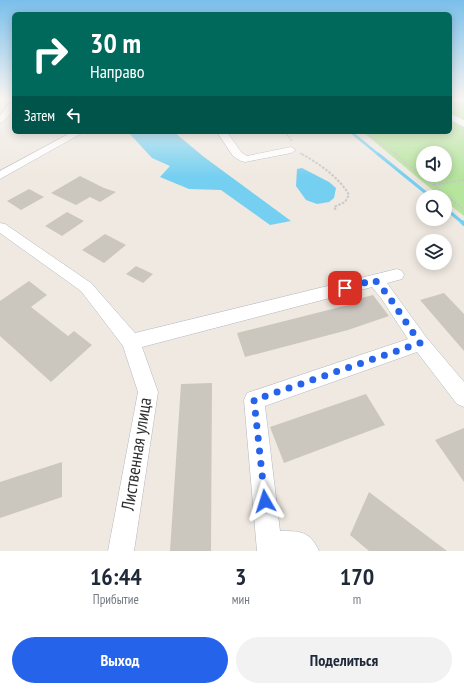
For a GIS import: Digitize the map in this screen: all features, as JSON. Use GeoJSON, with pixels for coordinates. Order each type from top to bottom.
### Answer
{"type":"FeatureCollection","features":[{"type":"Feature","properties":{"kind":"street"},"geometry":{"type":"LineString","coordinates":[[0,176],[75,134]]}},
{"type":"Feature","properties":{"kind":"street"},"geometry":{"type":"LineString","coordinates":[[223,134],[236,154],[245,159],[295,149]]}},
{"type":"Feature","properties":{"kind":"street","name":"Лиственная улица"},"geometry":{"type":"LineString","coordinates":[[0,227],[86,288],[131,342],[148,392],[121,551]]}},
{"type":"Feature","properties":{"kind":"street"},"geometry":{"type":"LineString","coordinates":[[131,342],[397,275]]}},
{"type":"Feature","properties":{"kind":"street"},"geometry":{"type":"LineString","coordinates":[[375,280],[387,294],[420,343],[464,397]]}},
{"type":"Feature","properties":{"kind":"street"},"geometry":{"type":"LineString","coordinates":[[306,551],[299,544],[270,548],[254,400],[420,343]]}},
{"type":"Feature","properties":{"kind":"path"},"geometry":{"type":"LineString","coordinates":[[286,134],[295,149],[336,178],[348,190],[349,195],[345,202],[334,207],[336,210]]}},
{"type":"Feature","properties":{"kind":"path"},"geometry":{"type":"LineString","coordinates":[[368,134],[464,210]]}},
{"type":"Feature","properties":{"kind":"path"},"geometry":{"type":"LineString","coordinates":[[434,185],[464,180]]}},
{"type":"Feature","properties":{"kind":"green space"},"geometry":{"type":"Polygon","coordinates":[[[452,126],[464,126],[464,216],[452,207],[452,190],[433,190],[423,182],[452,182],[452,146],[416,146],[416,176],[365,134],[452,134],[452,126]]]}},
{"type":"Feature","properties":{"kind":"water"},"geometry":{"type":"Polygon","coordinates":[[[130,134],[176,134],[204,157],[291,221],[270,225],[221,190],[189,189],[160,177],[170,166],[152,158],[130,134]]]}},
{"type":"Feature","properties":{"kind":"water"},"geometry":{"type":"Polygon","coordinates":[[[302,168],[329,182],[336,188],[334,198],[329,202],[317,204],[306,200],[296,186],[297,169],[302,168]]]}},
{"type":"Feature","properties":{"kind":"building"},"geometry":{"type":"Polygon","coordinates":[[[80,176],[104,188],[116,192],[100,202],[90,197],[76,205],[51,193],[80,176]]]}},
{"type":"Feature","properties":{"kind":"building"},"geometry":{"type":"Polygon","coordinates":[[[29,189],[44,197],[21,210],[7,201],[29,189]]]}},
{"type":"Feature","properties":{"kind":"building"},"geometry":{"type":"Polygon","coordinates":[[[67,212],[84,221],[62,236],[45,226],[67,212]]]}},
{"type":"Feature","properties":{"kind":"building"},"geometry":{"type":"Polygon","coordinates":[[[105,234],[126,245],[104,263],[82,250],[105,234]]]}},
{"type":"Feature","properties":{"kind":"building"},"geometry":{"type":"Polygon","coordinates":[[[136,266],[153,274],[143,283],[126,274],[136,266]]]}},
{"type":"Feature","properties":{"kind":"building"},"geometry":{"type":"Polygon","coordinates":[[[29,281],[47,295],[31,307],[68,336],[74,331],[92,345],[51,382],[0,336],[0,301],[29,281]]]}},
{"type":"Feature","properties":{"kind":"building"},"geometry":{"type":"Polygon","coordinates":[[[444,293],[464,314],[464,351],[420,300],[444,293]]]}},
{"type":"Feature","properties":{"kind":"building"},"geometry":{"type":"Polygon","coordinates":[[[373,295],[389,316],[348,330],[245,357],[237,333],[352,304],[350,301],[373,295]]]}},
{"type":"Feature","properties":{"kind":"building"},"geometry":{"type":"Polygon","coordinates":[[[212,383],[211,551],[170,551],[181,384],[212,383]]]}},
{"type":"Feature","properties":{"kind":"building"},"geometry":{"type":"Polygon","coordinates":[[[366,394],[385,425],[284,463],[270,427],[366,394]]]}},
{"type":"Feature","properties":{"kind":"building"},"geometry":{"type":"Polygon","coordinates":[[[464,428],[464,482],[435,440],[464,428]]]}},
{"type":"Feature","properties":{"kind":"building"},"geometry":{"type":"Polygon","coordinates":[[[62,462],[62,497],[0,518],[0,482],[62,462]]]}},
{"type":"Feature","properties":{"kind":"building"},"geometry":{"type":"Polygon","coordinates":[[[369,492],[447,551],[369,551],[350,535],[369,492]]]}},
{"type":"Feature","properties":{"kind":"waterway"},"geometry":{"type":"LineString","coordinates":[[353,134],[379,155]]}},
{"type":"Feature","properties":{"kind":"waterway"},"geometry":{"type":"LineString","coordinates":[[378,154],[422,190]]}},
{"type":"Feature","properties":{"kind":"waterway"},"geometry":{"type":"LineString","coordinates":[[452,214],[463,223]]}},
{"type":"Feature","properties":{"kind":"route"},"geometry":{"type":"LineString","coordinates":[[265,501],[254,400],[420,343],[387,294],[375,280],[345,288]]}}]}
